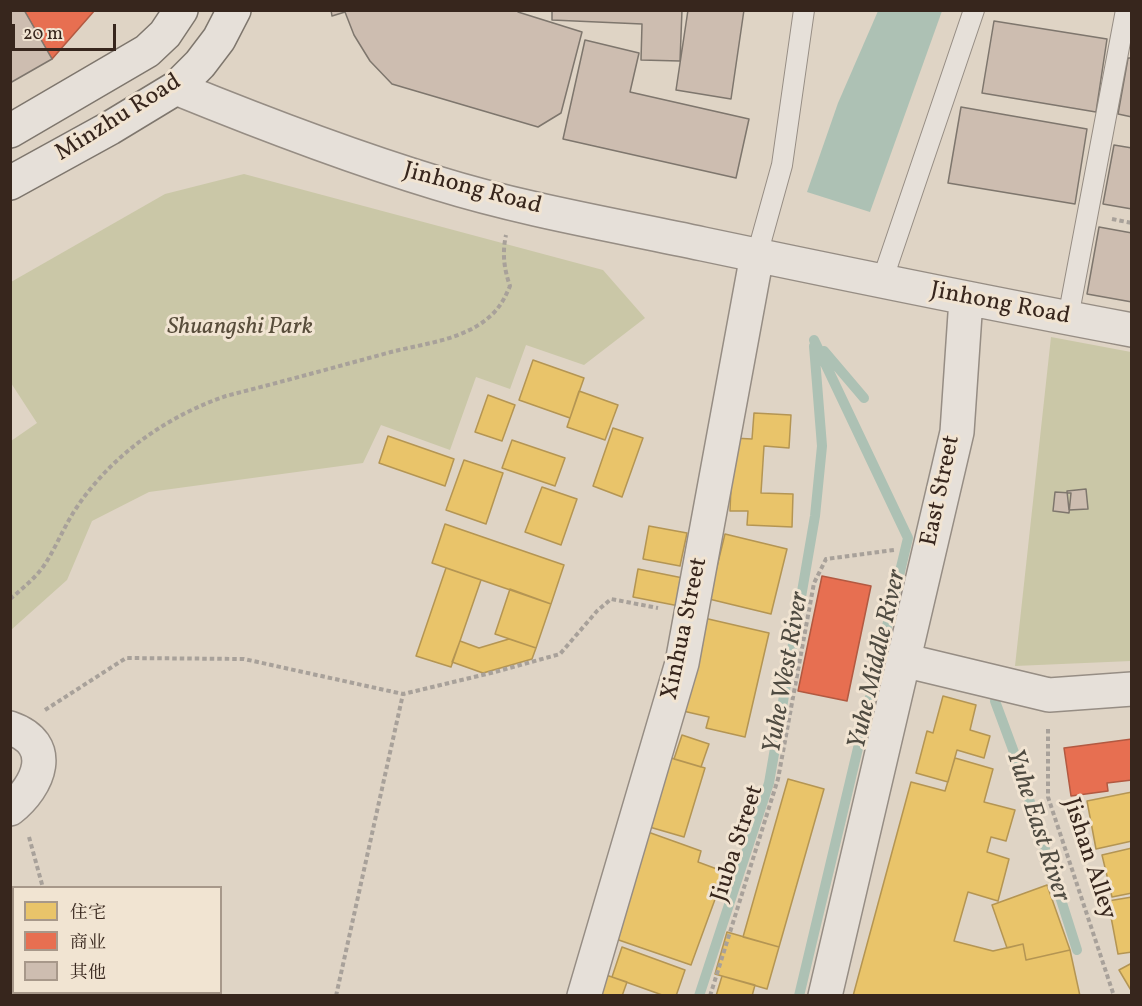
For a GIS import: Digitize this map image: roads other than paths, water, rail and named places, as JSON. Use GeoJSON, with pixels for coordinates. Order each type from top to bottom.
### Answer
{"type":"FeatureCollection","features":[{"type":"Feature","properties":{"kind":"street","name":"Minzhu Road"},"geometry":{"type":"LineString","coordinates":[[10,131],[147,51],[165,34],[181,10]]}},
{"type":"Feature","properties":{"kind":"street","name":"Minzhu Road"},"geometry":{"type":"LineString","coordinates":[[10,183],[110,128],[176,88],[200,64],[219,39],[234,10]]}},
{"type":"Feature","properties":{"kind":"street","name":"Jinhong Road"},"geometry":{"type":"LineString","coordinates":[[176,88],[357,157],[522,206],[966,299],[1131,330]]}},
{"type":"Feature","properties":{"kind":"street","name":"Xinhua Street"},"geometry":{"type":"LineString","coordinates":[[584,996],[682,663],[767,257]]}},
{"type":"Feature","properties":{"kind":"street","name":"East Street"},"geometry":{"type":"LineString","coordinates":[[825,996],[957,432],[966,299]]}},
{"type":"Feature","properties":{"kind":"street"},"geometry":{"type":"LineString","coordinates":[[903,660],[1049,695],[1131,689]]}},
{"type":"Feature","properties":{"kind":"street"},"geometry":{"type":"LineString","coordinates":[[14,729],[26,735],[37,749],[40,768],[28,792],[15,806]]}},
{"type":"Feature","properties":{"kind":"lane"},"geometry":{"type":"LineString","coordinates":[[767,257],[804,10]]}},
{"type":"Feature","properties":{"kind":"lane"},"geometry":{"type":"LineString","coordinates":[[875,280],[974,10]]}},
{"type":"Feature","properties":{"kind":"lane"},"geometry":{"type":"LineString","coordinates":[[1068,318],[1126,10]]}},
{"type":"Feature","properties":{"kind":"waterway","name":"Yuhe Middle River"},"geometry":{"type":"LineString","coordinates":[[799,996],[908,538],[814,340]]}},
{"type":"Feature","properties":{"kind":"waterway","name":"Yuhe West River"},"geometry":{"type":"LineString","coordinates":[[699,996],[769,783],[815,516],[822,446],[814,346]]}},
{"type":"Feature","properties":{"kind":"waterway","name":"Yuhe East River"},"geometry":{"type":"LineString","coordinates":[[824,351],[864,398]]}},
{"type":"Feature","properties":{"kind":"waterway","name":"Yuhe East River"},"geometry":{"type":"LineString","coordinates":[[995,701],[1015,755],[1077,950]]}},
{"type":"Feature","properties":{"kind":"park label","name":"Shuangshi Park"},"geometry":{"type":"Point","coordinates":[240,329]}}]}
